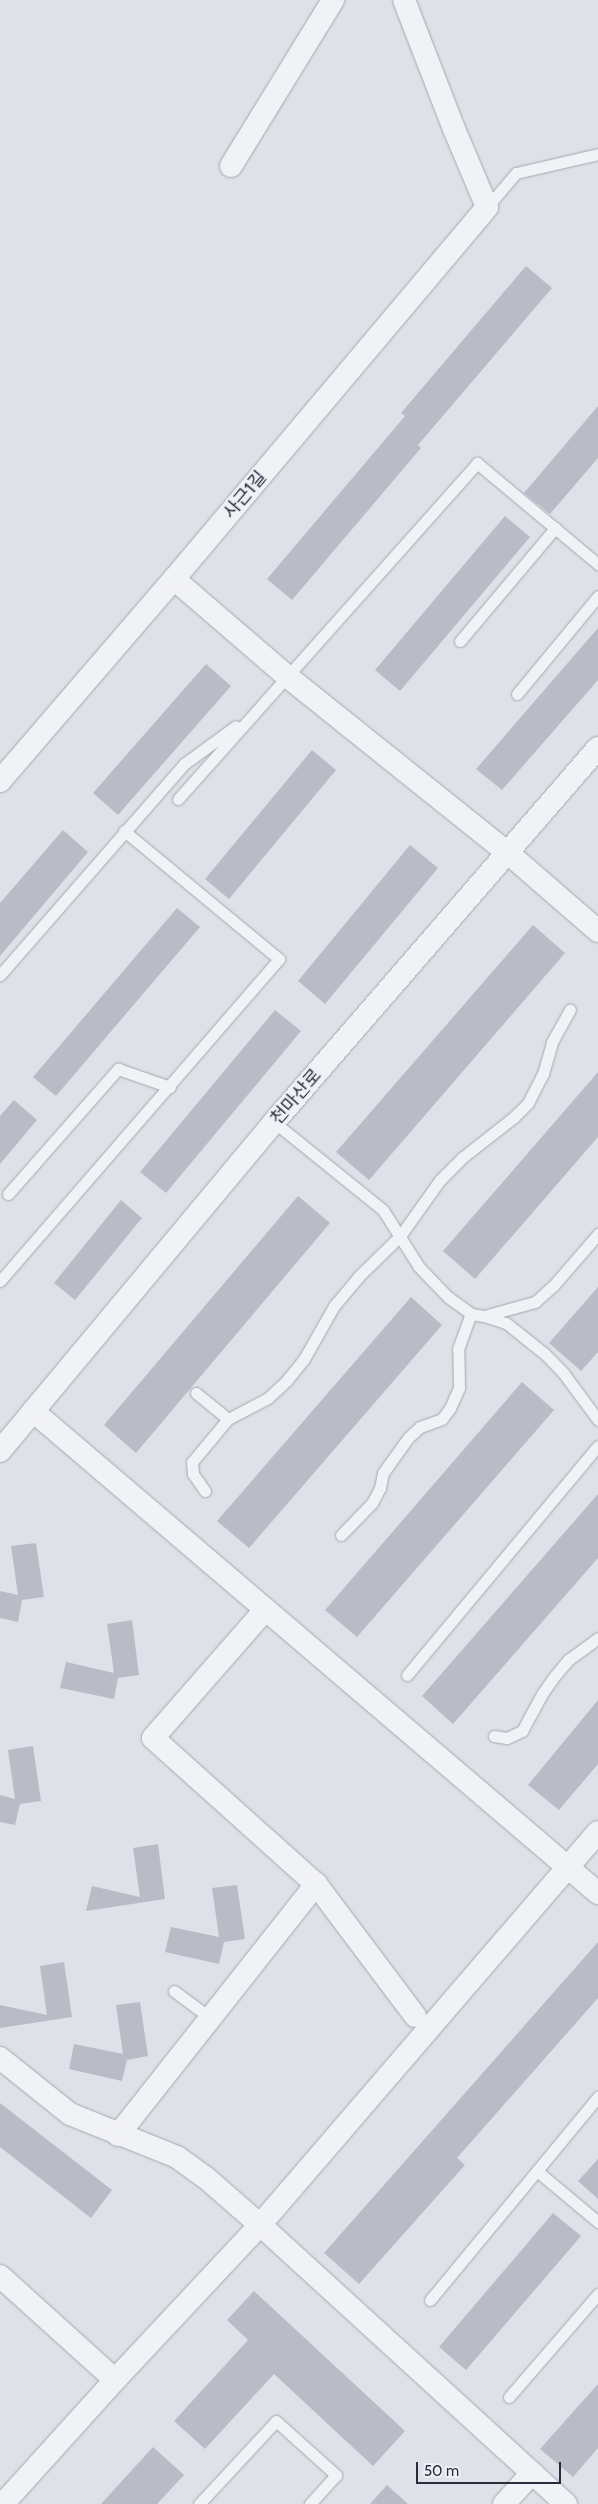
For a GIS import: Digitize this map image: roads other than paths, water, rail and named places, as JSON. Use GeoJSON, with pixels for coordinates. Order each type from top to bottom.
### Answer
{"type":"FeatureCollection","features":[{"type":"Feature","properties":{"kind":"street"},"geometry":{"type":"LineString","coordinates":[[231,166],[334,0]]}},
{"type":"Feature","properties":{"kind":"street"},"geometry":{"type":"LineString","coordinates":[[404,0],[454,129],[487,207]]}},
{"type":"Feature","properties":{"kind":"street","name":"사근1길"},"geometry":{"type":"LineString","coordinates":[[0,781],[174,579],[487,207]]}},
{"type":"Feature","properties":{"kind":"street"},"geometry":{"type":"LineString","coordinates":[[174,579],[288,677],[508,853],[598,931]]}},
{"type":"Feature","properties":{"kind":"street","name":"천마산로"},"geometry":{"type":"LineString","coordinates":[[0,1451],[274,1122],[598,748]]}},
{"type":"Feature","properties":{"kind":"street"},"geometry":{"type":"LineString","coordinates":[[33,1411],[598,1892]]}},
{"type":"Feature","properties":{"kind":"street"},"geometry":{"type":"LineString","coordinates":[[265,1610],[153,1738],[316,1884],[415,2016]]}},
{"type":"Feature","properties":{"kind":"street"},"geometry":{"type":"LineString","coordinates":[[3,2504],[115,2380],[260,2225],[598,1832]]}},
{"type":"Feature","properties":{"kind":"street"},"geometry":{"type":"LineString","coordinates":[[118,2135],[209,2017],[316,1884]]}},
{"type":"Feature","properties":{"kind":"street"},"geometry":{"type":"LineString","coordinates":[[0,2058],[70,2114],[118,2135],[177,2157],[206,2177],[566,2504]]}},
{"type":"Feature","properties":{"kind":"street"},"geometry":{"type":"LineString","coordinates":[[0,2276],[115,2380]]}},
{"type":"Feature","properties":{"kind":"street"},"geometry":{"type":"LineString","coordinates":[[504,2504],[532,2474]]}},
{"type":"Feature","properties":{"kind":"lane"},"geometry":{"type":"LineString","coordinates":[[487,207],[516,174],[598,154]]}},
{"type":"Feature","properties":{"kind":"lane"},"geometry":{"type":"LineString","coordinates":[[178,799],[477,463],[598,564]]}},
{"type":"Feature","properties":{"kind":"lane"},"geometry":{"type":"LineString","coordinates":[[460,641],[555,528]]}},
{"type":"Feature","properties":{"kind":"lane"},"geometry":{"type":"LineString","coordinates":[[517,694],[598,596]]}},
{"type":"Feature","properties":{"kind":"lane"},"geometry":{"type":"LineString","coordinates":[[0,975],[184,764],[256,711]]}},
{"type":"Feature","properties":{"kind":"lane"},"geometry":{"type":"LineString","coordinates":[[0,1281],[279,959],[124,831]]}},
{"type":"Feature","properties":{"kind":"lane"},"geometry":{"type":"LineString","coordinates":[[205,1491],[193,1474],[192,1462],[228,1419],[268,1398],[287,1380],[304,1360],[334,1306],[358,1277],[400,1236],[414,1214],[448,1171],[528,1103],[543,1074],[552,1042],[570,1010]]}},
{"type":"Feature","properties":{"kind":"lane"},"geometry":{"type":"LineString","coordinates":[[8,1194],[118,1069],[170,1087]]}},
{"type":"Feature","properties":{"kind":"lane"},"geometry":{"type":"LineString","coordinates":[[274,1122],[383,1210],[419,1267],[448,1297],[471,1314],[506,1323],[545,1354],[564,1374],[598,1420]]}},
{"type":"Feature","properties":{"kind":"lane"},"geometry":{"type":"LineString","coordinates":[[484,1316],[535,1302],[553,1286],[598,1234]]}},
{"type":"Feature","properties":{"kind":"lane"},"geometry":{"type":"LineString","coordinates":[[341,1535],[372,1503],[380,1488],[383,1473],[408,1438],[420,1428],[442,1418],[450,1408],[459,1388],[458,1348],[471,1314]]}},
{"type":"Feature","properties":{"kind":"lane"},"geometry":{"type":"LineString","coordinates":[[196,1393],[228,1419]]}},
{"type":"Feature","properties":{"kind":"lane"},"geometry":{"type":"LineString","coordinates":[[407,1675],[598,1446]]}},
{"type":"Feature","properties":{"kind":"lane"},"geometry":{"type":"LineString","coordinates":[[494,1736],[507,1738],[522,1730],[553,1678],[568,1660],[598,1638]]}},
{"type":"Feature","properties":{"kind":"lane"},"geometry":{"type":"LineString","coordinates":[[174,1991],[209,2017]]}},
{"type":"Feature","properties":{"kind":"lane"},"geometry":{"type":"LineString","coordinates":[[430,2300],[598,2097]]}},
{"type":"Feature","properties":{"kind":"lane"},"geometry":{"type":"LineString","coordinates":[[537,2171],[598,2222]]}},
{"type":"Feature","properties":{"kind":"lane"},"geometry":{"type":"LineString","coordinates":[[510,2396],[598,2294]]}},
{"type":"Feature","properties":{"kind":"lane"},"geometry":{"type":"LineString","coordinates":[[199,2504],[276,2421],[336,2475],[310,2504]]}}]}
